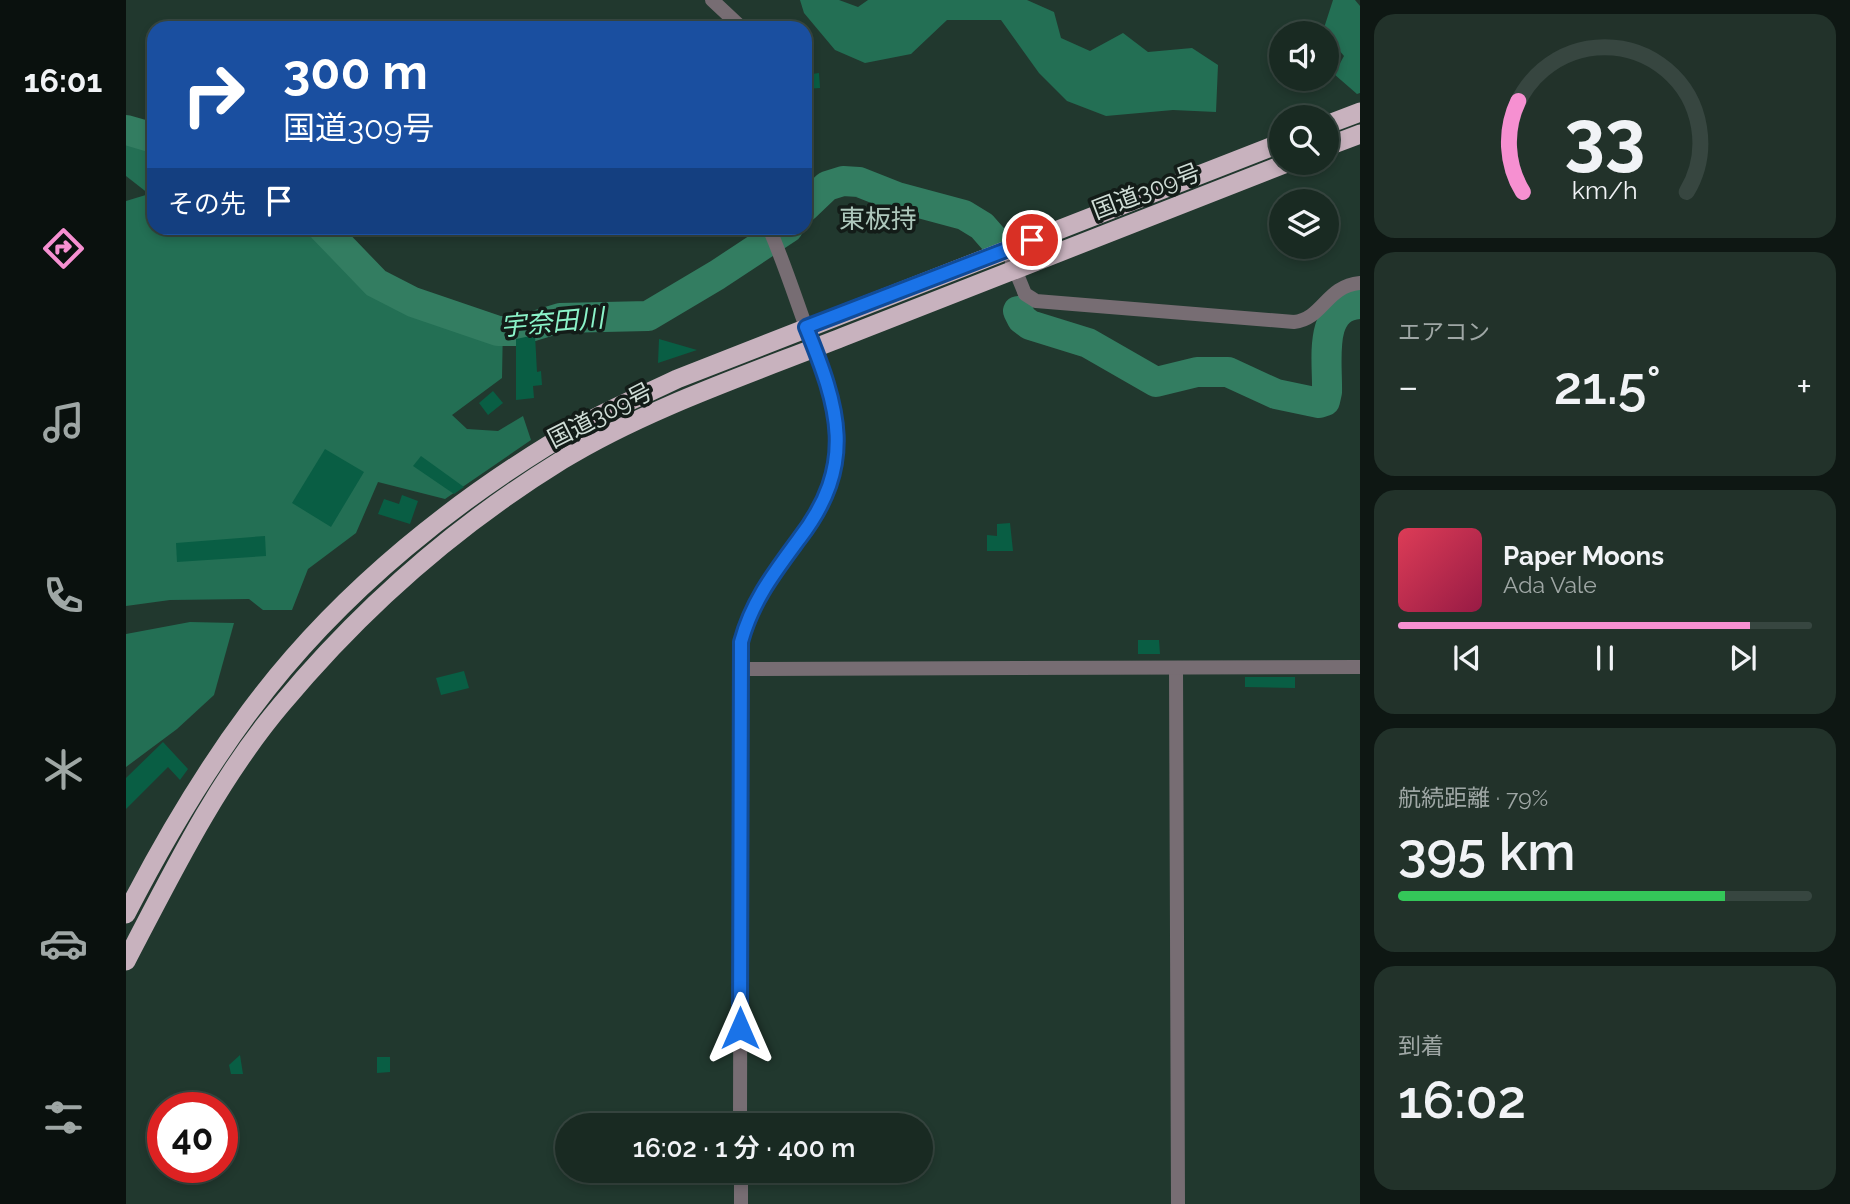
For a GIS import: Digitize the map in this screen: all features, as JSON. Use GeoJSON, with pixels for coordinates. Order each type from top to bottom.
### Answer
{"type":"FeatureCollection","features":[{"type":"Feature","properties":{"kind":"highway"},"geometry":{"type":"LineString","coordinates":[[1339,120],[1360,112]]}},
{"type":"Feature","properties":{"kind":"highway"},"geometry":{"type":"LineString","coordinates":[[1339,142],[1360,134]]}},
{"type":"Feature","properties":{"kind":"highway","name":"国道309号"},"geometry":{"type":"LineString","coordinates":[[126,914],[156,856],[216,758],[251,709],[290,662],[341,609],[439,520],[592,420],[677,379],[1269,148]]}},
{"type":"Feature","properties":{"kind":"highway","name":"国道309号"},"geometry":{"type":"LineString","coordinates":[[126,961],[188,843],[253,741],[316,665],[420,563],[498,503],[564,459],[670,406],[1269,170]]}},
{"type":"Feature","properties":{"kind":"street"},"geometry":{"type":"LineString","coordinates":[[712,0],[735,21]]}},
{"type":"Feature","properties":{"kind":"street"},"geometry":{"type":"LineString","coordinates":[[740,1113],[741,642],[753,604],[815,517],[835,468],[838,439],[835,409],[772,235]]}},
{"type":"Feature","properties":{"kind":"street"},"geometry":{"type":"LineString","coordinates":[[1007,249],[1025,294],[1036,301],[1294,322],[1308,319],[1335,291],[1360,283]]}},
{"type":"Feature","properties":{"kind":"street"},"geometry":{"type":"LineString","coordinates":[[740,669],[1360,667]]}},
{"type":"Feature","properties":{"kind":"street"},"geometry":{"type":"LineString","coordinates":[[1176,668],[1178,1204]]}},
{"type":"Feature","properties":{"kind":"street"},"geometry":{"type":"LineString","coordinates":[[741,1183],[741,1204]]}},
{"type":"Feature","properties":{"kind":"green space"},"geometry":{"type":"Polygon","coordinates":[[[800,0],[839,0],[858,7],[868,0],[1027,0],[1054,12],[1061,38],[1090,51],[1123,33],[1148,52],[1192,48],[1218,65],[1216,112],[1173,110],[1106,116],[1067,101],[1039,73],[1001,20],[947,20],[911,54],[865,63],[835,50],[804,13],[800,0]]]}},
{"type":"Feature","properties":{"kind":"green space"},"geometry":{"type":"Polygon","coordinates":[[[1333,0],[1355,0],[1360,6],[1360,93],[1357,94],[1339,78],[1339,65],[1344,56],[1339,50],[1339,21],[1326,21],[1333,0]]]}},
{"type":"Feature","properties":{"kind":"green space"},"geometry":{"type":"Polygon","coordinates":[[[126,134],[147,143],[147,192],[126,176],[126,134]]]}},
{"type":"Feature","properties":{"kind":"green space"},"geometry":{"type":"Polygon","coordinates":[[[147,195],[147,235],[337,235],[366,273],[390,291],[439,309],[503,323],[502,378],[452,415],[467,429],[498,431],[523,416],[531,440],[445,499],[378,482],[356,533],[308,569],[292,610],[263,610],[249,599],[170,600],[126,606],[126,201],[147,195]]]}},
{"type":"Feature","properties":{"kind":"green space"},"geometry":{"type":"Polygon","coordinates":[[[190,622],[234,623],[214,695],[177,729],[126,767],[126,634],[190,622]]]}},
{"type":"Feature","properties":{"kind":"building"},"geometry":{"type":"Polygon","coordinates":[[[819,73],[820,88],[812,89],[812,74],[819,73]]]}},
{"type":"Feature","properties":{"kind":"building"},"geometry":{"type":"Polygon","coordinates":[[[535,335],[537,372],[541,371],[542,385],[533,386],[534,398],[516,400],[516,339],[535,335]]]}},
{"type":"Feature","properties":{"kind":"building"},"geometry":{"type":"Polygon","coordinates":[[[659,339],[697,350],[658,363],[659,339]]]}},
{"type":"Feature","properties":{"kind":"building"},"geometry":{"type":"Polygon","coordinates":[[[493,391],[503,403],[488,415],[479,403],[493,391]]]}},
{"type":"Feature","properties":{"kind":"building"},"geometry":{"type":"Polygon","coordinates":[[[325,449],[364,472],[331,527],[292,503],[325,449]]]}},
{"type":"Feature","properties":{"kind":"building"},"geometry":{"type":"Polygon","coordinates":[[[421,456],[464,487],[454,494],[413,466],[421,456]]]}},
{"type":"Feature","properties":{"kind":"building"},"geometry":{"type":"Polygon","coordinates":[[[402,495],[418,501],[410,524],[378,514],[384,499],[399,504],[402,495]]]}},
{"type":"Feature","properties":{"kind":"building"},"geometry":{"type":"Polygon","coordinates":[[[1010,523],[1013,551],[987,551],[987,535],[997,536],[997,524],[1010,523]]]}},
{"type":"Feature","properties":{"kind":"building"},"geometry":{"type":"Polygon","coordinates":[[[265,536],[266,556],[177,562],[176,543],[265,536]]]}},
{"type":"Feature","properties":{"kind":"building"},"geometry":{"type":"Polygon","coordinates":[[[1138,640],[1159,640],[1160,654],[1138,654],[1138,640]]]}},
{"type":"Feature","properties":{"kind":"building"},"geometry":{"type":"Polygon","coordinates":[[[464,671],[469,688],[441,695],[436,678],[464,671]]]}},
{"type":"Feature","properties":{"kind":"building"},"geometry":{"type":"Polygon","coordinates":[[[1245,677],[1295,677],[1295,688],[1245,687],[1245,677]]]}},
{"type":"Feature","properties":{"kind":"building"},"geometry":{"type":"Polygon","coordinates":[[[163,742],[188,769],[180,780],[168,767],[126,809],[126,778],[163,742]]]}},
{"type":"Feature","properties":{"kind":"building"},"geometry":{"type":"Polygon","coordinates":[[[240,1055],[243,1074],[231,1074],[229,1065],[240,1055]]]}},
{"type":"Feature","properties":{"kind":"building"},"geometry":{"type":"Polygon","coordinates":[[[377,1057],[390,1057],[390,1072],[377,1073],[377,1057]]]}},
{"type":"Feature","properties":{"kind":"waterway","name":"宇奈田川"},"geometry":{"type":"LineString","coordinates":[[126,130],[147,136]]}},
{"type":"Feature","properties":{"kind":"waterway","name":"宇奈田川"},"geometry":{"type":"LineString","coordinates":[[812,200],[827,186],[843,181],[859,182],[897,197],[964,215],[982,226],[996,242]]}},
{"type":"Feature","properties":{"kind":"waterway","name":"宇奈田川"},"geometry":{"type":"LineString","coordinates":[[330,235],[376,283],[413,302],[498,331],[517,331],[560,318],[648,316],[777,235]]}},
{"type":"Feature","properties":{"kind":"waterway","name":"宇奈田川"},"geometry":{"type":"LineString","coordinates":[[1018,311],[1022,319],[1030,325],[1088,343],[1156,382],[1197,372],[1228,372],[1276,394],[1319,403],[1325,401],[1327,392],[1327,352],[1331,325],[1337,314],[1346,307],[1360,304]]}},
{"type":"Feature","properties":{"kind":"district","name":"東板持"},"geometry":{"type":"Point","coordinates":[878,219]}},
{"type":"Feature","properties":{"kind":"route"},"geometry":{"type":"LineString","coordinates":[[740,1028],[741,642],[753,604],[764,584],[824,501],[838,455],[835,409],[806,327],[1032,240]]}}]}
